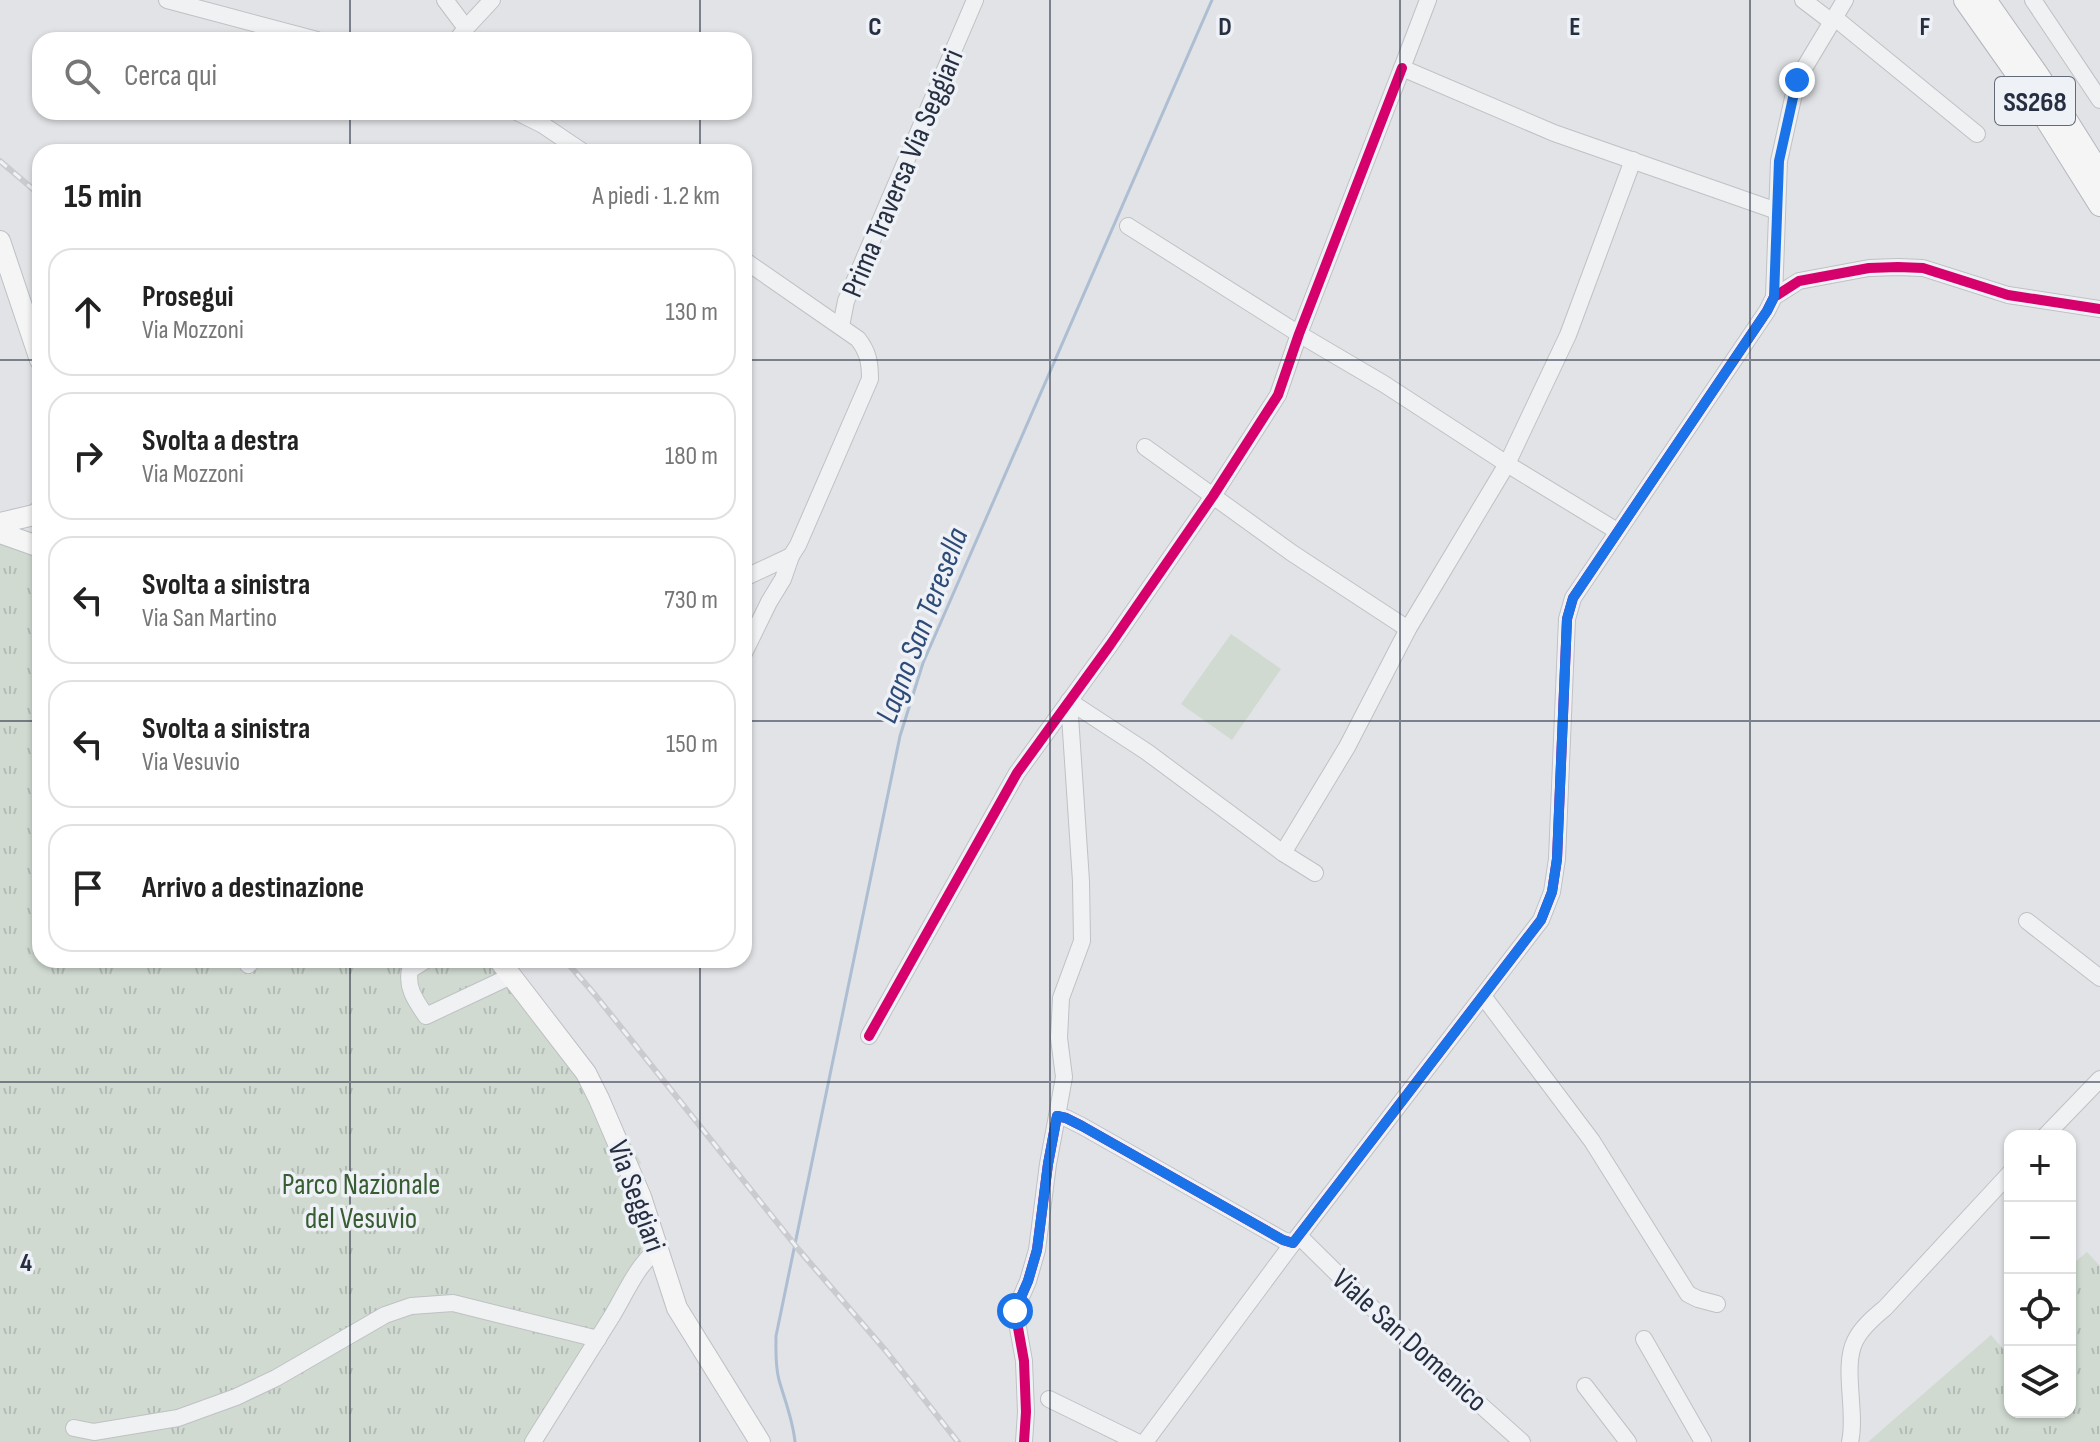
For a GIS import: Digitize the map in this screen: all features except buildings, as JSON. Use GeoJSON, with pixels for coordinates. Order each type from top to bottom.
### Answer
{"type":"FeatureCollection","features":[{"type":"Feature","properties":{"kind":"highway","name":"SS268"},"geometry":{"type":"LineString","coordinates":[[1965,0],[2025,85],[2100,205]]}},
{"type":"Feature","properties":{"kind":"highway","name":"SS268"},"geometry":{"type":"LineString","coordinates":[[1985,0],[2039,77],[2100,174]]}},
{"type":"Feature","properties":{"kind":"main road"},"geometry":{"type":"LineString","coordinates":[[0,241],[32,336]]}},
{"type":"Feature","properties":{"kind":"main road"},"geometry":{"type":"LineString","coordinates":[[1,530],[32,516]]}},
{"type":"Feature","properties":{"kind":"main road"},"geometry":{"type":"LineString","coordinates":[[1,530],[32,530]]}},
{"type":"Feature","properties":{"kind":"main road"},"geometry":{"type":"LineString","coordinates":[[1,530],[32,544]]}},
{"type":"Feature","properties":{"kind":"main road","name":"Via Seggiari"},"geometry":{"type":"LineString","coordinates":[[505,968],[586,1073],[641,1197],[677,1308],[760,1442]]}},
{"type":"Feature","properties":{"kind":"street"},"geometry":{"type":"LineString","coordinates":[[167,0],[287,32]]}},
{"type":"Feature","properties":{"kind":"street"},"geometry":{"type":"LineString","coordinates":[[445,0],[460,32]]}},
{"type":"Feature","properties":{"kind":"street"},"geometry":{"type":"LineString","coordinates":[[463,32],[492,0]]}},
{"type":"Feature","properties":{"kind":"street","name":"Prima Traversa Via Seggiari"},"geometry":{"type":"LineString","coordinates":[[752,637],[783,579],[870,379],[870,360],[865,347],[841,326],[846,301],[975,0]]}},
{"type":"Feature","properties":{"kind":"street"},"geometry":{"type":"LineString","coordinates":[[869,1036],[1017,773],[1213,496],[1278,395],[1428,0]]}},
{"type":"Feature","properties":{"kind":"street"},"geometry":{"type":"LineString","coordinates":[[1803,0],[1834,20],[1977,134]]}},
{"type":"Feature","properties":{"kind":"street"},"geometry":{"type":"LineString","coordinates":[[1145,1442],[1541,920],[1552,892],[1557,859],[1567,619],[1573,598],[1774,297],[1779,161],[1797,80],[1845,0]]}},
{"type":"Feature","properties":{"kind":"street"},"geometry":{"type":"LineString","coordinates":[[2033,0],[2100,100]]}},
{"type":"Feature","properties":{"kind":"street"},"geometry":{"type":"LineString","coordinates":[[1402,68],[1554,133],[1777,211]]}},
{"type":"Feature","properties":{"kind":"street"},"geometry":{"type":"LineString","coordinates":[[533,120],[571,144]]}},
{"type":"Feature","properties":{"kind":"street"},"geometry":{"type":"LineString","coordinates":[[1283,853],[1347,747],[1408,629],[1507,464],[1568,335],[1633,160]]}},
{"type":"Feature","properties":{"kind":"street"},"geometry":{"type":"LineString","coordinates":[[1128,226],[1617,531]]}},
{"type":"Feature","properties":{"kind":"street"},"geometry":{"type":"LineString","coordinates":[[752,265],[841,326]]}},
{"type":"Feature","properties":{"kind":"street"},"geometry":{"type":"LineString","coordinates":[[1774,297],[1799,281],[1869,268],[1898,267],[1923,268],[2008,295],[2100,309]]}},
{"type":"Feature","properties":{"kind":"street"},"geometry":{"type":"LineString","coordinates":[[1145,447],[1292,553],[1408,629]]}},
{"type":"Feature","properties":{"kind":"street"},"geometry":{"type":"LineString","coordinates":[[752,574],[791,556]]}},
{"type":"Feature","properties":{"kind":"street"},"geometry":{"type":"LineString","coordinates":[[1069,701],[1147,752],[1283,853],[1315,873]]}},
{"type":"Feature","properties":{"kind":"street"},"geometry":{"type":"LineString","coordinates":[[1024,1442],[1024,1361],[1015,1311],[1037,1250],[1064,1077],[1059,1038],[1061,998],[1082,941],[1069,701]]}},
{"type":"Feature","properties":{"kind":"street"},"geometry":{"type":"LineString","coordinates":[[2027,921],[2100,978]]}},
{"type":"Feature","properties":{"kind":"street"},"geometry":{"type":"LineString","coordinates":[[413,968],[407,981],[426,1016],[505,968]]}},
{"type":"Feature","properties":{"kind":"street"},"geometry":{"type":"LineString","coordinates":[[1483,996],[1592,1141],[1688,1294],[1717,1304]]}},
{"type":"Feature","properties":{"kind":"street"},"geometry":{"type":"LineString","coordinates":[[2051,1130],[2100,1079]]}},
{"type":"Feature","properties":{"kind":"street","name":"Viale San Domenico"},"geometry":{"type":"LineString","coordinates":[[1057,1116],[1082,1126],[1283,1240],[1296,1240],[1522,1442]]}},
{"type":"Feature","properties":{"kind":"street"},"geometry":{"type":"LineString","coordinates":[[1850,1442],[1853,1430],[1850,1366],[1856,1339],[2004,1179]]}},
{"type":"Feature","properties":{"kind":"street"},"geometry":{"type":"LineString","coordinates":[[533,1442],[616,1310],[629,1283],[646,1258],[657,1249]]}},
{"type":"Feature","properties":{"kind":"street"},"geometry":{"type":"LineString","coordinates":[[74,1428],[94,1432],[178,1418],[236,1397],[276,1378],[385,1315],[411,1306],[453,1303],[598,1339]]}},
{"type":"Feature","properties":{"kind":"street"},"geometry":{"type":"LineString","coordinates":[[1644,1339],[1703,1442]]}},
{"type":"Feature","properties":{"kind":"street"},"geometry":{"type":"LineString","coordinates":[[1585,1386],[1628,1442]]}},
{"type":"Feature","properties":{"kind":"street"},"geometry":{"type":"LineString","coordinates":[[1049,1399],[1137,1442]]}},
{"type":"Feature","properties":{"kind":"green space","name":"Parco Nazionale del Vesuvio"},"geometry":{"type":"Polygon","coordinates":[[[0,528],[32,542],[32,968],[509,968],[594,1073],[641,1163],[636,1168],[662,1233],[533,1442],[0,1442],[0,528]]]}},
{"type":"Feature","properties":{"kind":"green space"},"geometry":{"type":"Polygon","coordinates":[[[1231,634],[1281,669],[1232,740],[1181,704],[1231,634]]]}},
{"type":"Feature","properties":{"kind":"green space"},"geometry":{"type":"Polygon","coordinates":[[[2087,1252],[2100,1266],[2100,1442],[1868,1442],[1991,1335],[2004,1348],[2004,1418],[2076,1418],[2076,1261],[2087,1252]]]}},
{"type":"Feature","properties":{"kind":"waterway","name":"Lagno San Teresella"},"geometry":{"type":"LineString","coordinates":[[795,1442],[778,1374],[776,1336],[900,736],[923,663],[1212,0]]}},
{"type":"Feature","properties":{"kind":"railway"},"geometry":{"type":"LineString","coordinates":[[0,161],[32,188]]}},
{"type":"Feature","properties":{"kind":"railway"},"geometry":{"type":"LineString","coordinates":[[572,968],[958,1442]]}},
{"type":"Feature","properties":{"kind":"cycle path"},"geometry":{"type":"LineString","coordinates":[[869,1036],[1017,773],[1213,496],[1278,395],[1402,68]]}},
{"type":"Feature","properties":{"kind":"cycle path"},"geometry":{"type":"LineString","coordinates":[[1024,1442],[1024,1361],[1015,1311],[1037,1250],[1057,1116],[1082,1126],[1293,1243],[1541,920],[1552,892],[1557,859],[1567,619],[1573,598],[1774,297],[1799,281],[1869,268],[1898,267],[1923,268],[2008,295],[2100,309]]}},
{"type":"Feature","properties":{"kind":"route"},"geometry":{"type":"LineString","coordinates":[[1015,1311],[1037,1250],[1057,1116],[1082,1126],[1293,1243],[1541,920],[1552,892],[1557,859],[1567,619],[1573,598],[1774,297],[1779,161],[1797,80]]}}]}
